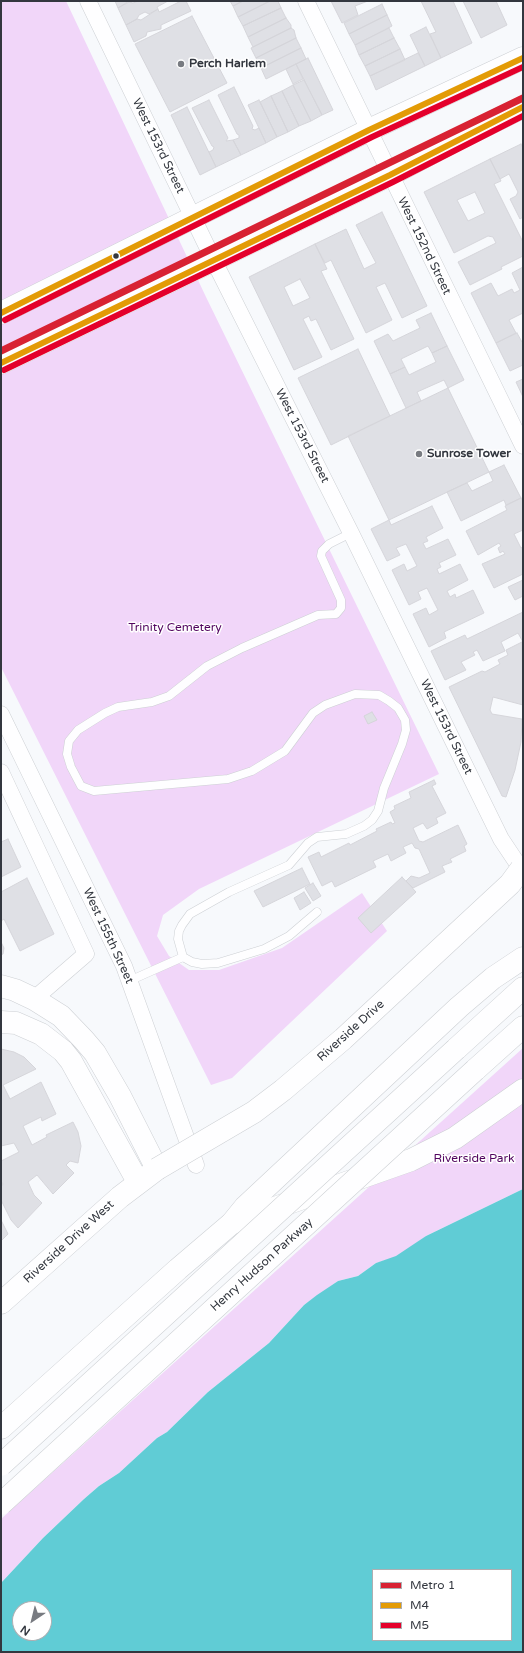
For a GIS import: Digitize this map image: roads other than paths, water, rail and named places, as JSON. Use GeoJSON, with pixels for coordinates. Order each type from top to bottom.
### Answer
{"type":"FeatureCollection","features":[{"type":"Feature","properties":{"kind":"main road"},"geometry":{"type":"LineString","coordinates":[[1,313],[369,130],[523,58]]}},
{"type":"Feature","properties":{"kind":"main road"},"geometry":{"type":"LineString","coordinates":[[1,363],[390,175],[523,107]]}},
{"type":"Feature","properties":{"kind":"main road","name":"Riverside Drive"},"geometry":{"type":"LineString","coordinates":[[138,1182],[157,1169],[254,1112],[283,1090],[343,1039],[510,884],[522,867]]}},
{"type":"Feature","properties":{"kind":"main road"},"geometry":{"type":"LineString","coordinates":[[1,1428],[82,1354],[232,1223],[245,1207],[459,1007],[493,978],[523,958]]}},
{"type":"Feature","properties":{"kind":"main road"},"geometry":{"type":"LineString","coordinates":[[1,986],[15,990],[34,999],[61,1016],[80,1034],[96,1054],[120,1096],[157,1169]]}},
{"type":"Feature","properties":{"kind":"main road"},"geometry":{"type":"LineString","coordinates":[[1,1465],[523,988]]}},
{"type":"Feature","properties":{"kind":"main road"},"geometry":{"type":"LineString","coordinates":[[1,1022],[16,1023],[42,1034],[63,1051],[71,1061],[138,1182]]}},
{"type":"Feature","properties":{"kind":"main road","name":"Henry Hudson Parkway"},"geometry":{"type":"LineString","coordinates":[[1,1504],[523,1027]]}},
{"type":"Feature","properties":{"kind":"main road"},"geometry":{"type":"LineString","coordinates":[[232,1223],[392,1168],[455,1138],[523,1090]]}},
{"type":"Feature","properties":{"kind":"main road"},"geometry":{"type":"LineString","coordinates":[[203,1248],[228,1235],[396,1180],[436,1157],[455,1138]]}},
{"type":"Feature","properties":{"kind":"main road","name":"Riverside Drive West"},"geometry":{"type":"LineString","coordinates":[[1,1303],[138,1182]]}},
{"type":"Feature","properties":{"kind":"street","name":"West 153rd Street"},"geometry":{"type":"LineString","coordinates":[[88,1],[213,260],[351,533],[501,838],[522,867]]}},
{"type":"Feature","properties":{"kind":"street","name":"West 152nd Street"},"geometry":{"type":"LineString","coordinates":[[306,1],[523,446]]}},
{"type":"Feature","properties":{"kind":"street","name":"West 155th Street"},"geometry":{"type":"LineString","coordinates":[[1,714],[124,966],[196,1165]]}},
{"type":"Feature","properties":{"kind":"street"},"geometry":{"type":"LineString","coordinates":[[1,772],[86,954],[34,999]]}},
{"type":"Feature","properties":{"kind":"lane"},"geometry":{"type":"LineString","coordinates":[[183,957],[178,939],[179,932],[190,914],[229,892],[289,865],[308,843],[317,837],[346,834],[364,826],[372,820],[378,811],[384,788],[402,744],[406,730],[405,720],[398,708],[384,698],[379,696],[356,694],[325,705],[313,713],[285,750],[270,762],[252,771],[228,779],[94,791],[82,786],[71,767],[67,754],[69,741],[78,730],[105,713],[118,707],[152,702],[168,696],[207,666],[242,648],[318,615],[336,614],[341,608],[341,600],[321,556],[322,551],[329,544],[351,533]]}},
{"type":"Feature","properties":{"kind":"lane"},"geometry":{"type":"LineString","coordinates":[[129,981],[183,957],[197,963],[218,963],[264,949],[289,936],[317,912]]}},
{"type":"Feature","properties":{"kind":"water"},"geometry":{"type":"Polygon","coordinates":[[[523,1189],[523,1652],[1,1652],[1,1583],[43,1538],[99,1486],[119,1473],[157,1438],[167,1432],[208,1392],[269,1343],[304,1305],[338,1281],[358,1276],[376,1263],[396,1256],[426,1236],[523,1189]]]}},
{"type":"Feature","properties":{"kind":"metro line","name":"1"},"geometry":{"type":"LineString","coordinates":[[1,351],[523,98]]}},
{"type":"Feature","properties":{"kind":"place","name":"Perch Harlem"},"geometry":{"type":"Point","coordinates":[181,64]}},
{"type":"Feature","properties":{"kind":"place","name":"Sunrose Tower"},"geometry":{"type":"Point","coordinates":[419,454]}},
{"type":"Feature","properties":{"kind":"park label","name":"Trinity Cemetery"},"geometry":{"type":"Point","coordinates":[175,628]}},
{"type":"Feature","properties":{"kind":"park label","name":"Riverside Park"},"geometry":{"type":"Point","coordinates":[474,1159]}}]}
